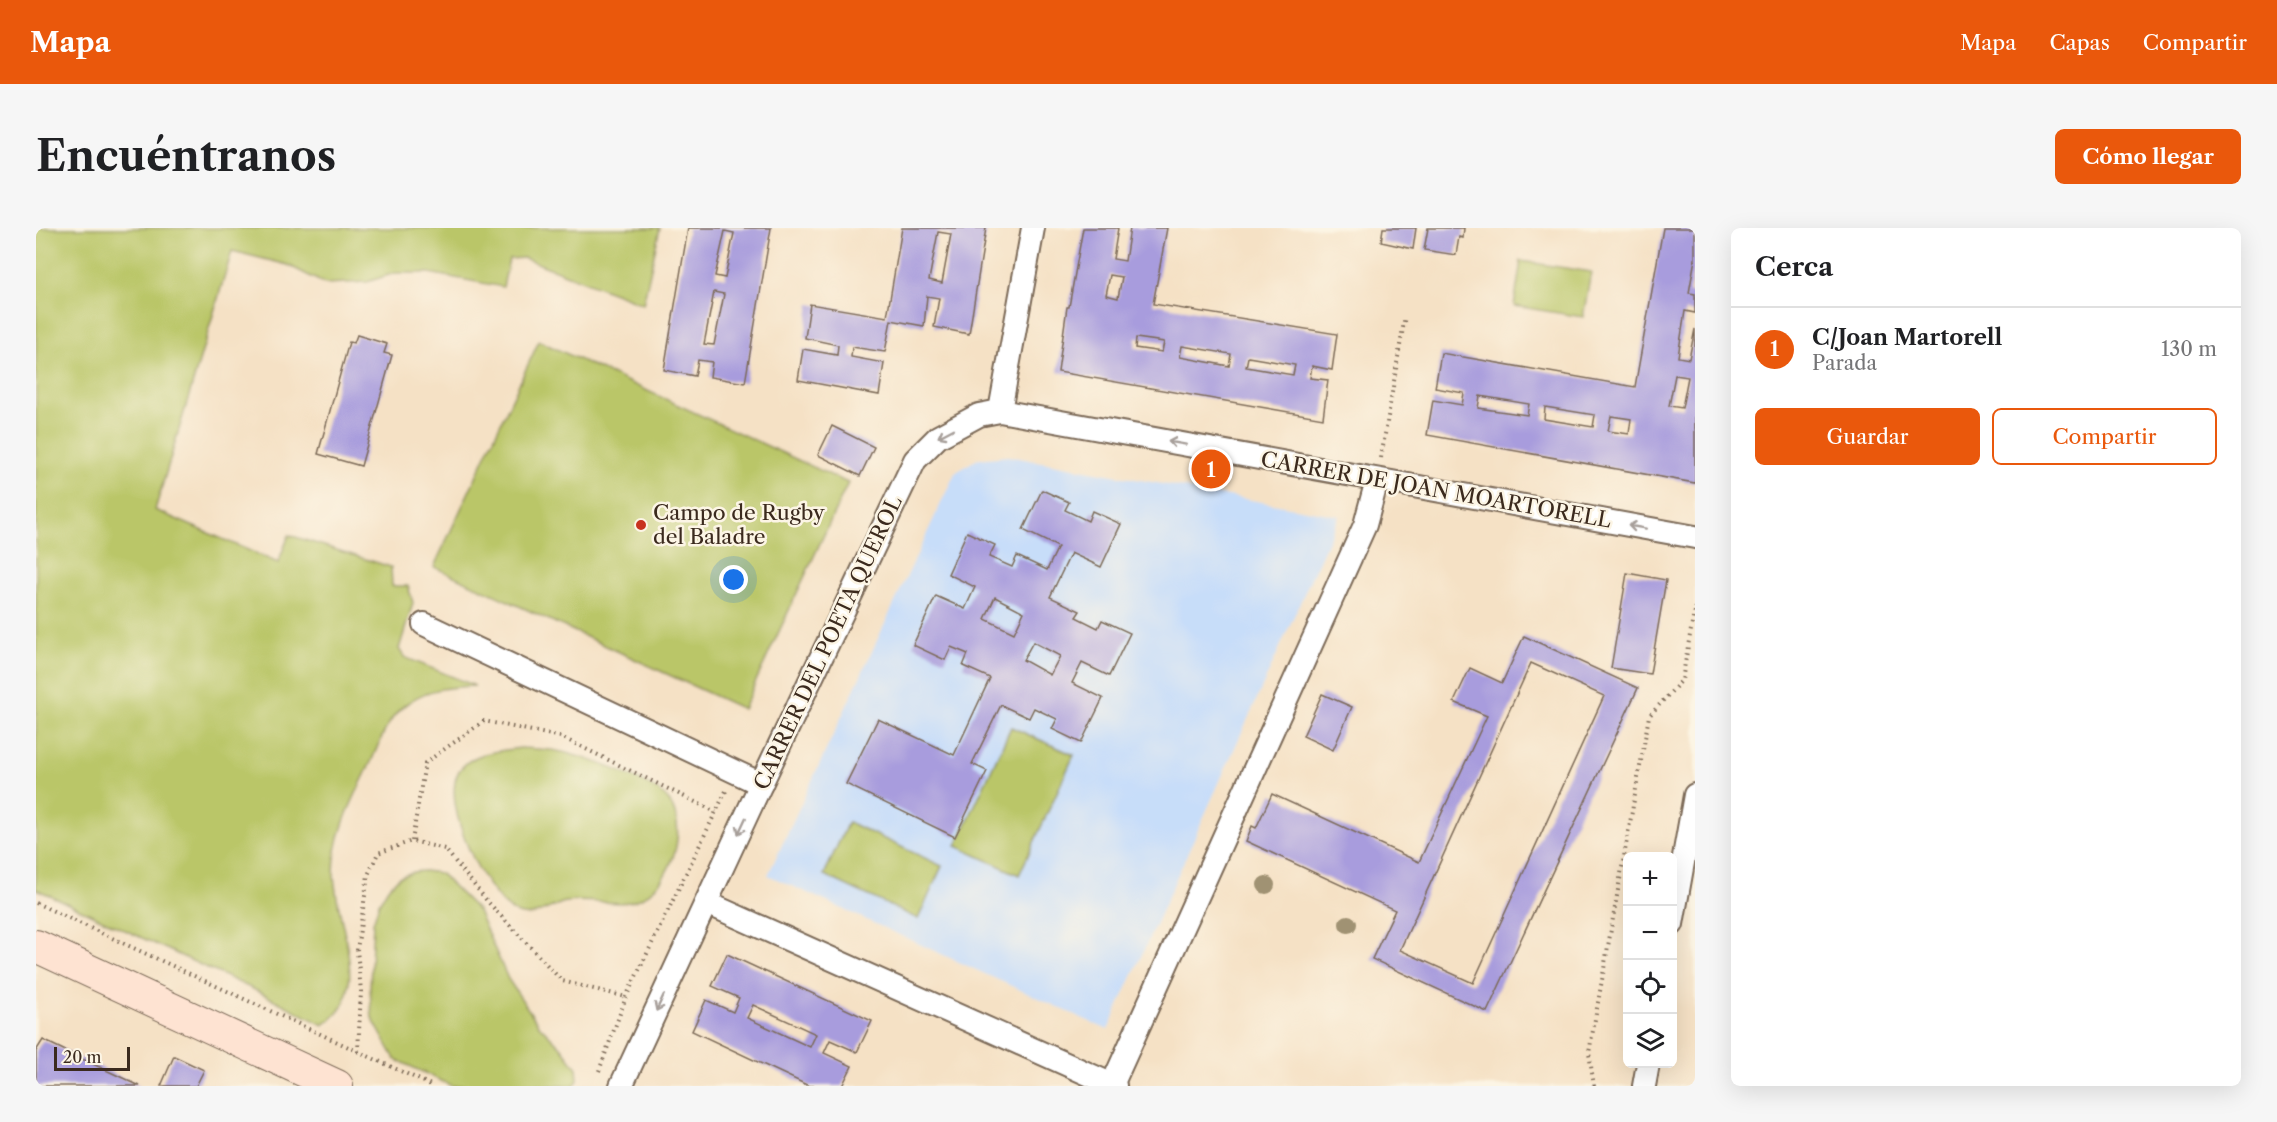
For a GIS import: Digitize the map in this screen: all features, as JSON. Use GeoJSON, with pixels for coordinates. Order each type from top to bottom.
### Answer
{"type":"FeatureCollection","features":[{"type":"Feature","properties":{"kind":"street"},"geometry":{"type":"LineString","coordinates":[[1000,411],[1033,228]]}},
{"type":"Feature","properties":{"kind":"street","name":"CARRER DE JOAN MOARTORELL"},"geometry":{"type":"LineString","coordinates":[[1000,411],[1695,537]]}},
{"type":"Feature","properties":{"kind":"street","name":"CARRER DEL POETA QUEROL"},"geometry":{"type":"LineString","coordinates":[[621,1086],[915,460],[938,437],[979,416],[1000,411]]}},
{"type":"Feature","properties":{"kind":"street"},"geometry":{"type":"LineString","coordinates":[[707,903],[1113,1085],[1365,525],[1377,480]]}},
{"type":"Feature","properties":{"kind":"street"},"geometry":{"type":"LineString","coordinates":[[424,624],[761,784]]}},
{"type":"Feature","properties":{"kind":"street"},"geometry":{"type":"LineString","coordinates":[[1681,915],[1695,795]]}},
{"type":"Feature","properties":{"kind":"street"},"geometry":{"type":"LineString","coordinates":[[36,946],[337,1086]]}},
{"type":"Feature","properties":{"kind":"street"},"geometry":{"type":"LineString","coordinates":[[1644,1086],[1647,1068]]}},
{"type":"Feature","properties":{"kind":"path"},"geometry":{"type":"LineString","coordinates":[[1377,480],[1405,316]]}},
{"type":"Feature","properties":{"kind":"path"},"geometry":{"type":"LineString","coordinates":[[1594,1086],[1589,1053],[1649,716],[1683,680],[1695,607]]}},
{"type":"Feature","properties":{"kind":"path"},"geometry":{"type":"LineString","coordinates":[[412,841],[425,763],[484,722],[561,737],[716,812]]}},
{"type":"Feature","properties":{"kind":"path"},"geometry":{"type":"LineString","coordinates":[[598,1075],[626,997],[735,772]]}},
{"type":"Feature","properties":{"kind":"path"},"geometry":{"type":"LineString","coordinates":[[358,1052],[361,992],[357,950],[368,876],[378,853],[412,841],[445,849],[488,902],[562,981],[626,997]]}},
{"type":"Feature","properties":{"kind":"path"},"geometry":{"type":"LineString","coordinates":[[36,903],[433,1086]]}},
{"type":"Feature","properties":{"kind":"shaded area"},"geometry":{"type":"Polygon","coordinates":[[[1008,456],[1339,516],[1108,1030],[768,875],[955,473],[977,459],[1008,456]]]}},
{"type":"Feature","properties":{"kind":"green space"},"geometry":{"type":"Polygon","coordinates":[[[36,228],[660,228],[643,304],[524,258],[509,259],[503,287],[429,273],[395,273],[367,282],[325,284],[288,265],[232,251],[155,510],[278,563],[289,535],[391,567],[392,586],[408,586],[413,603],[399,649],[404,657],[475,686],[433,691],[417,697],[402,707],[386,729],[352,802],[337,844],[334,873],[350,976],[347,995],[338,1012],[323,1025],[255,990],[36,889],[36,228]]]}},
{"type":"Feature","properties":{"kind":"green space"},"geometry":{"type":"Polygon","coordinates":[[[1521,261],[1591,272],[1583,317],[1514,306],[1521,261]]]}},
{"type":"Feature","properties":{"kind":"green space","name":"Campo de Rugby del Baladre"},"geometry":{"type":"Polygon","coordinates":[[[539,341],[848,483],[743,709],[434,567],[539,341]]]}},
{"type":"Feature","properties":{"kind":"green space"},"geometry":{"type":"Polygon","coordinates":[[[1011,727],[1074,755],[1019,875],[956,846],[1011,727]]]}},
{"type":"Feature","properties":{"kind":"green space"},"geometry":{"type":"Polygon","coordinates":[[[521,748],[557,751],[600,764],[649,785],[669,801],[678,829],[676,844],[665,875],[655,887],[643,897],[630,902],[570,901],[530,915],[518,914],[505,905],[492,891],[469,849],[455,805],[454,786],[459,771],[472,759],[487,753],[521,748]]]}},
{"type":"Feature","properties":{"kind":"green space"},"geometry":{"type":"Polygon","coordinates":[[[848,822],[942,866],[918,919],[824,875],[848,822]]]}},
{"type":"Feature","properties":{"kind":"green space"},"geometry":{"type":"Polygon","coordinates":[[[424,871],[440,873],[478,911],[508,979],[538,1024],[561,1047],[577,1068],[578,1080],[574,1086],[452,1086],[395,1059],[372,1018],[370,988],[373,923],[379,903],[388,888],[399,877],[424,871]]]}},
{"type":"Feature","properties":{"kind":"building"},"geometry":{"type":"Polygon","coordinates":[[[688,228],[771,228],[745,383],[710,377],[712,362],[698,360],[695,376],[664,370],[688,228]],[[725,231],[715,276],[725,278],[734,233],[725,231]],[[714,292],[704,344],[714,345],[724,294],[714,292]]]}},
{"type":"Feature","properties":{"kind":"building"},"geometry":{"type":"Polygon","coordinates":[[[902,228],[986,228],[969,334],[934,327],[939,298],[927,296],[924,326],[891,320],[885,352],[852,347],[851,357],[884,363],[879,395],[798,380],[803,349],[837,355],[838,345],[805,338],[810,304],[887,317],[902,228]],[[938,232],[929,280],[942,283],[951,234],[938,232]]]}},
{"type":"Feature","properties":{"kind":"building"},"geometry":{"type":"Polygon","coordinates":[[[1083,228],[1118,228],[1113,259],[1125,261],[1130,228],[1167,228],[1153,304],[1337,334],[1332,370],[1312,366],[1310,378],[1328,380],[1323,418],[1058,372],[1067,307],[1069,307],[1083,228]],[[1110,275],[1106,295],[1118,298],[1122,277],[1110,275]],[[1136,338],[1135,348],[1162,352],[1164,342],[1136,338]],[[1182,346],[1180,357],[1229,366],[1231,354],[1182,346]],[[1248,357],[1246,367],[1293,375],[1295,365],[1248,357]]]}},
{"type":"Feature","properties":{"kind":"building"},"geometry":{"type":"Polygon","coordinates":[[[1383,228],[1416,228],[1413,249],[1381,242],[1383,228]]]}},
{"type":"Feature","properties":{"kind":"building"},"geometry":{"type":"Polygon","coordinates":[[[1428,228],[1464,228],[1463,238],[1459,237],[1456,255],[1424,250],[1428,228]]]}},
{"type":"Feature","properties":{"kind":"building"},"geometry":{"type":"Polygon","coordinates":[[[1663,228],[1695,228],[1695,259],[1689,293],[1695,294],[1695,313],[1685,311],[1678,357],[1689,359],[1695,329],[1695,483],[1427,435],[1433,400],[1462,405],[1464,393],[1435,388],[1441,353],[1635,387],[1663,228]],[[1675,375],[1669,406],[1682,408],[1688,377],[1675,375]],[[1480,396],[1478,408],[1527,415],[1529,404],[1480,396]],[[1545,407],[1544,419],[1593,427],[1595,415],[1545,407]],[[1611,416],[1608,431],[1629,434],[1631,419],[1611,416]]]}},
{"type":"Feature","properties":{"kind":"building"},"geometry":{"type":"Polygon","coordinates":[[[357,335],[387,344],[384,353],[392,355],[361,466],[318,454],[349,342],[354,343],[357,335]]]}},
{"type":"Feature","properties":{"kind":"building"},"geometry":{"type":"Polygon","coordinates":[[[832,426],[874,447],[860,476],[818,455],[832,426]]]}},
{"type":"Feature","properties":{"kind":"building"},"geometry":{"type":"Polygon","coordinates":[[[1042,490],[1069,502],[1065,510],[1088,521],[1092,511],[1121,524],[1101,567],[1071,553],[1050,597],[1080,611],[1076,617],[1098,628],[1102,620],[1130,633],[1109,676],[1082,663],[1072,683],[1103,698],[1081,743],[1052,729],[1057,719],[1034,708],[1029,718],[1001,705],[972,764],[987,771],[955,837],[846,784],[878,719],[954,755],[990,678],[963,666],[968,654],[951,647],[945,660],[913,645],[936,596],[965,609],[975,587],[948,574],[967,532],[995,545],[989,557],[1012,567],[1017,556],[1047,570],[1058,547],[1023,530],[1042,490]],[[995,597],[985,619],[1014,633],[1024,612],[995,597]],[[1033,642],[1023,660],[1050,675],[1060,656],[1033,642]]]}},
{"type":"Feature","properties":{"kind":"building"},"geometry":{"type":"Polygon","coordinates":[[[1627,573],[1666,580],[1650,674],[1611,668],[1627,573]]]}},
{"type":"Feature","properties":{"kind":"building"},"geometry":{"type":"Polygon","coordinates":[[[1524,636],[1638,688],[1487,1012],[1372,959],[1395,910],[1246,841],[1252,826],[1256,828],[1272,794],[1419,862],[1487,716],[1454,702],[1470,668],[1502,683],[1524,636]],[[1531,663],[1400,950],[1473,983],[1604,696],[1531,663]]]}},
{"type":"Feature","properties":{"kind":"building"},"geometry":{"type":"Polygon","coordinates":[[[1322,694],[1352,707],[1333,750],[1303,736],[1322,694]]]}},
{"type":"Feature","properties":{"kind":"building"},"geometry":{"type":"Polygon","coordinates":[[[727,954],[872,1021],[857,1052],[830,1040],[824,1053],[852,1066],[842,1086],[809,1086],[692,1031],[706,1000],[733,1012],[739,998],[712,986],[727,954]],[[753,1005],[747,1018],[810,1047],[816,1034],[753,1005]]]}},
{"type":"Feature","properties":{"kind":"building"},"geometry":{"type":"Polygon","coordinates":[[[43,1040],[140,1086],[36,1086],[36,1051],[43,1040]]]}},
{"type":"Feature","properties":{"kind":"building"},"geometry":{"type":"Polygon","coordinates":[[[174,1056],[204,1070],[196,1086],[161,1086],[174,1056]]]}},
{"type":"Feature","properties":{"kind":"place","name":"C/Joan Martorell"},"geometry":{"type":"Point","coordinates":[1211,469]}},
{"type":"Feature","properties":{"kind":"place","name":"Campo de Rugby del Baladre"},"geometry":{"type":"Point","coordinates":[641,525]}}]}
